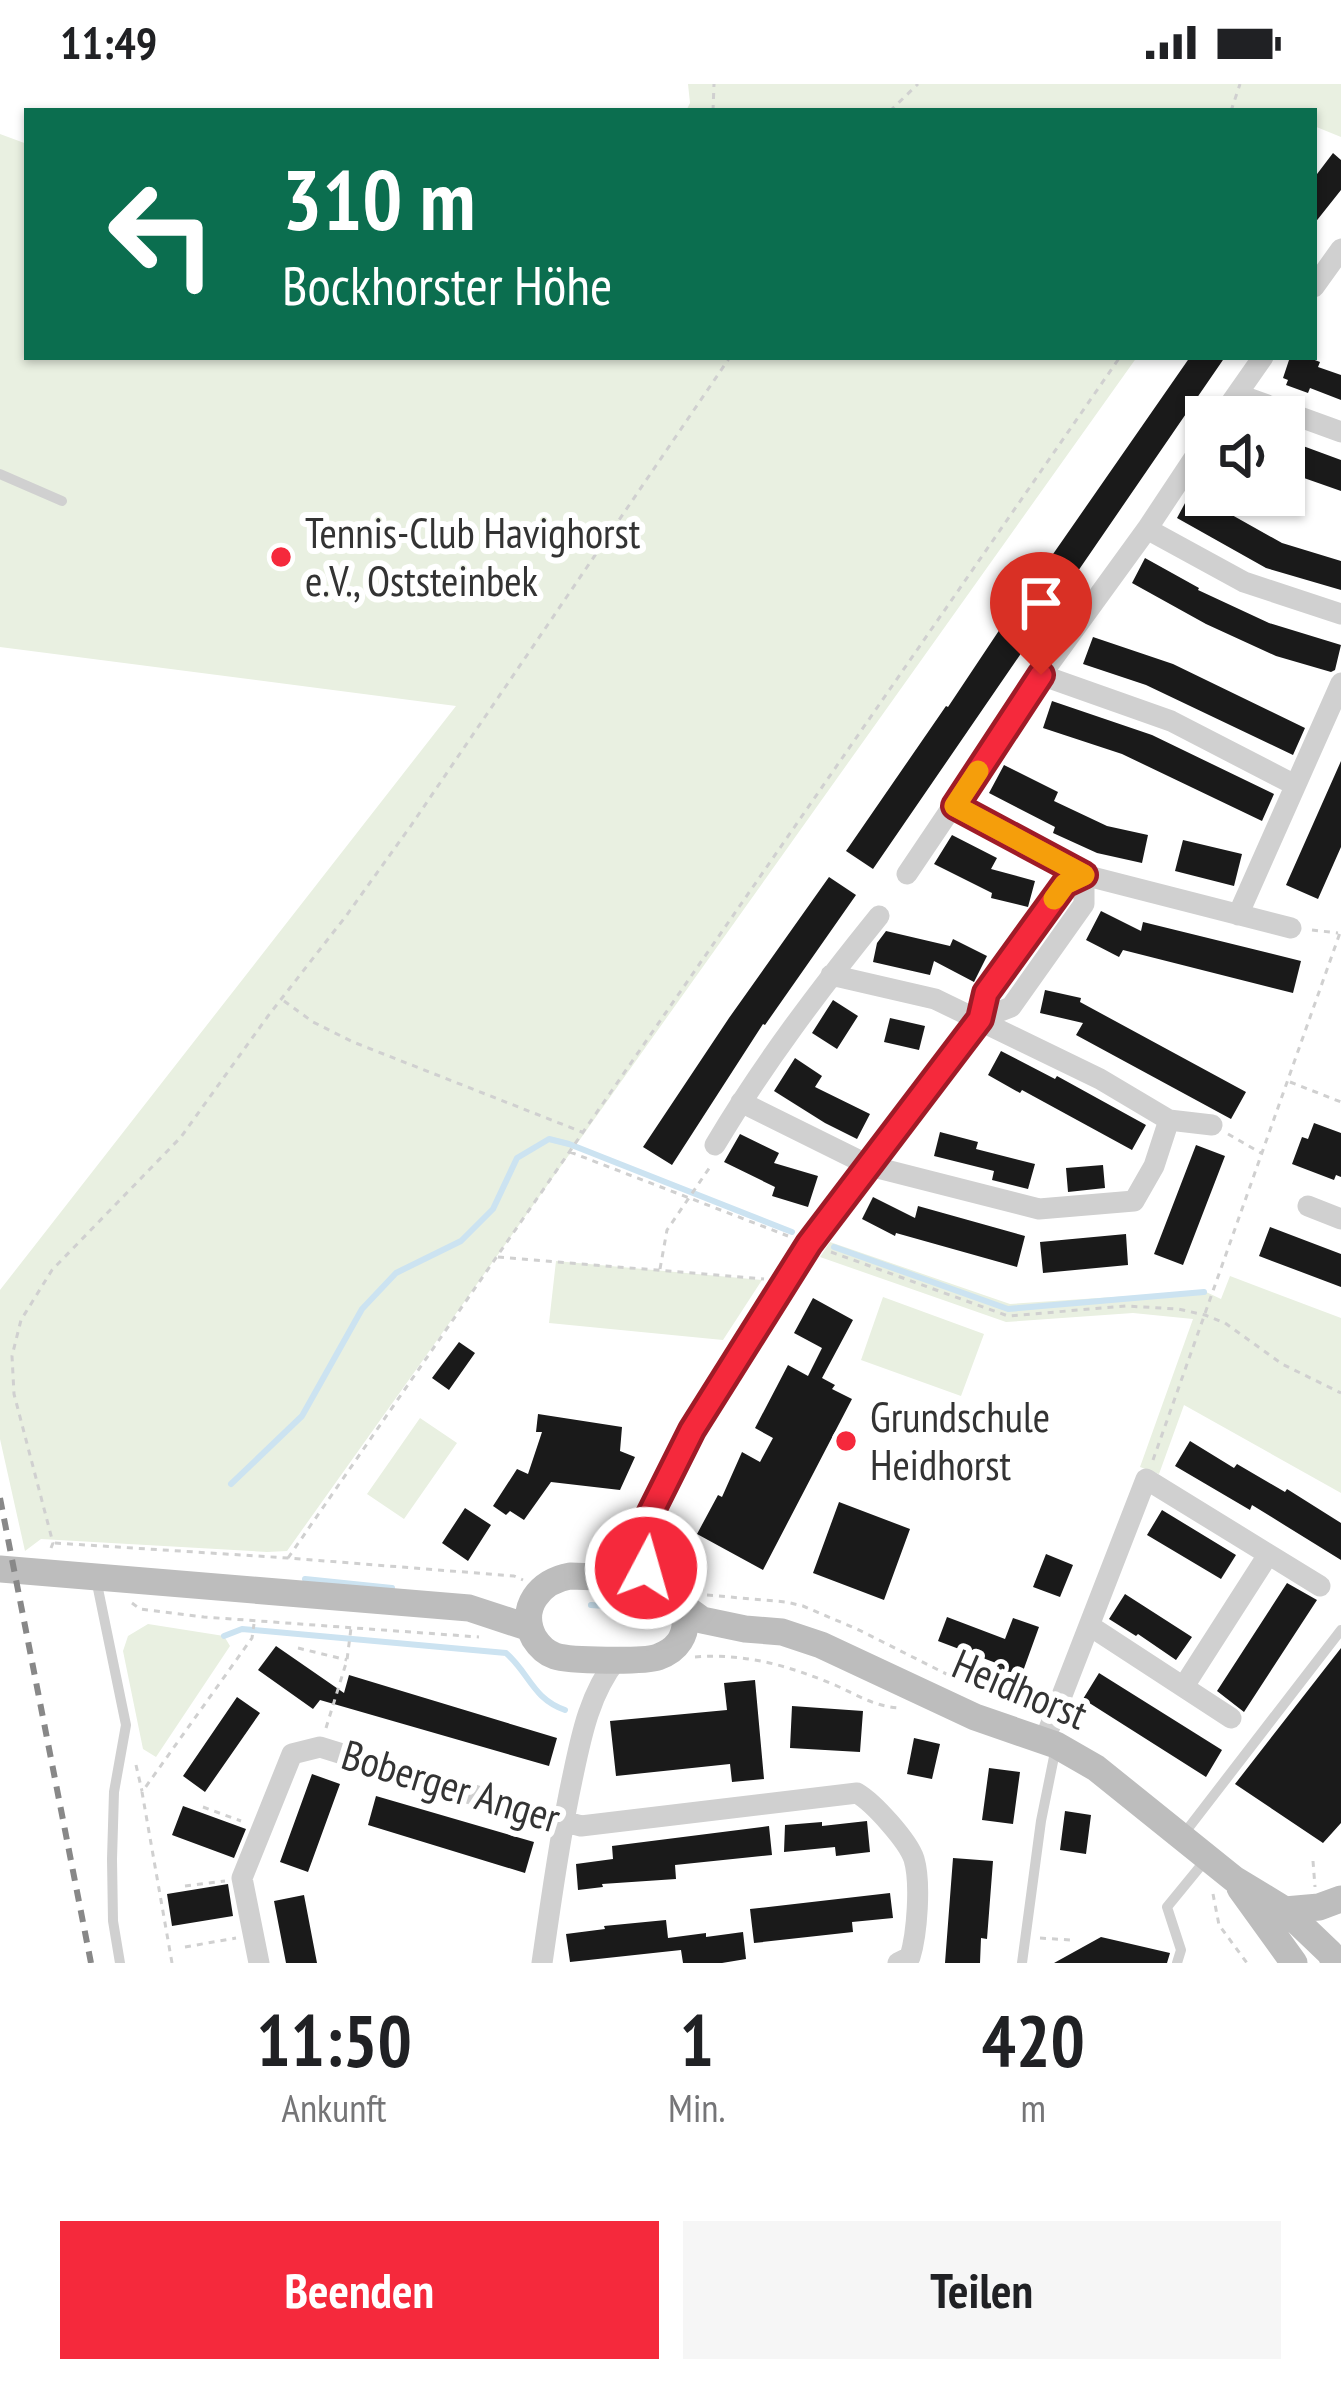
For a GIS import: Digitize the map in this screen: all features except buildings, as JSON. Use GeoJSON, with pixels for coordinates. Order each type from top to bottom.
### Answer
{"type":"FeatureCollection","features":[{"type":"Feature","properties":{"kind":"street"},"geometry":{"type":"LineString","coordinates":[[1317,282],[1341,249]]}},
{"type":"Feature","properties":{"kind":"street"},"geometry":{"type":"LineString","coordinates":[[1261,360],[1237,394],[1341,432]]}},
{"type":"Feature","properties":{"kind":"street"},"geometry":{"type":"LineString","coordinates":[[907,874],[1185,472]]}},
{"type":"Feature","properties":{"kind":"street"},"geometry":{"type":"LineString","coordinates":[[1147,529],[1244,583],[1341,614]]}},
{"type":"Feature","properties":{"kind":"street"},"geometry":{"type":"LineString","coordinates":[[1041,675],[1171,721],[1295,785]]}},
{"type":"Feature","properties":{"kind":"street"},"geometry":{"type":"LineString","coordinates":[[1238,915],[1341,683]]}},
{"type":"Feature","properties":{"kind":"street"},"geometry":{"type":"LineString","coordinates":[[955,806],[1084,875],[1291,928]]}},
{"type":"Feature","properties":{"kind":"street"},"geometry":{"type":"LineString","coordinates":[[605,1577],[646,1522],[692,1430],[809,1244],[980,1019],[1011,1007],[1084,904],[1084,875]]}},
{"type":"Feature","properties":{"kind":"street"},"geometry":{"type":"LineString","coordinates":[[715,1145],[740,1102],[879,916]]}},
{"type":"Feature","properties":{"kind":"street"},"geometry":{"type":"LineString","coordinates":[[831,975],[934,999],[1100,1079],[1169,1120],[1212,1125]]}},
{"type":"Feature","properties":{"kind":"street"},"geometry":{"type":"LineString","coordinates":[[740,1102],[870,1166],[1039,1209],[1134,1201],[1154,1166],[1169,1120]]}},
{"type":"Feature","properties":{"kind":"street"},"geometry":{"type":"LineString","coordinates":[[1308,1206],[1341,1219]]}},
{"type":"Feature","properties":{"kind":"street"},"geometry":{"type":"LineString","coordinates":[[1051,1742],[1146,1479],[1320,1586]]}},
{"type":"Feature","properties":{"kind":"street"},"geometry":{"type":"LineString","coordinates":[[646,1522],[642,1551],[655,1579]]}},
{"type":"Feature","properties":{"kind":"street"},"geometry":{"type":"LineString","coordinates":[[1184,1686],[1268,1555]]}},
{"type":"Feature","properties":{"kind":"street"},"geometry":{"type":"LineString","coordinates":[[0,1570],[469,1607],[530,1628]]}},
{"type":"Feature","properties":{"kind":"street"},"geometry":{"type":"LineString","coordinates":[[469,1607],[558,1578],[655,1579]]}},
{"type":"Feature","properties":{"kind":"street","name":"Heidhorst"},"geometry":{"type":"LineString","coordinates":[[655,1579],[695,1598],[697,1618],[782,1632],[821,1645],[975,1717],[1051,1742],[1096,1768],[1234,1880],[1285,1910],[1335,1963]]}},
{"type":"Feature","properties":{"kind":"street"},"geometry":{"type":"LineString","coordinates":[[527,1588],[530,1628],[538,1643],[556,1657],[574,1659],[584,1695],[584,1726]]}},
{"type":"Feature","properties":{"kind":"street"},"geometry":{"type":"LineString","coordinates":[[681,1653],[695,1598]]}},
{"type":"Feature","properties":{"kind":"street"},"geometry":{"type":"LineString","coordinates":[[1090,1626],[1232,1718]]}},
{"type":"Feature","properties":{"kind":"street","name":"Heidhorst"},"geometry":{"type":"LineString","coordinates":[[574,1659],[652,1659],[681,1653],[694,1639],[745,1629]]}},
{"type":"Feature","properties":{"kind":"street"},"geometry":{"type":"LineString","coordinates":[[542,1963],[563,1822],[584,1726],[604,1677],[617,1659]]}},
{"type":"Feature","properties":{"kind":"street","name":"Boberger Anger"},"geometry":{"type":"LineString","coordinates":[[242,1878],[292,1754],[320,1747],[581,1826],[857,1793],[868,1799],[912,1853],[917,1873],[914,1943],[905,1961]]}},
{"type":"Feature","properties":{"kind":"street"},"geometry":{"type":"LineString","coordinates":[[242,1878],[259,1963]]}},
{"type":"Feature","properties":{"kind":"street","name":"Heidhorst"},"geometry":{"type":"LineString","coordinates":[[1234,1880],[1294,1963]]}},
{"type":"Feature","properties":{"kind":"street"},"geometry":{"type":"LineString","coordinates":[[1285,1910],[1341,1899]]}},
{"type":"Feature","properties":{"kind":"lane"},"geometry":{"type":"LineString","coordinates":[[0,474],[62,501]]}},
{"type":"Feature","properties":{"kind":"lane"},"geometry":{"type":"LineString","coordinates":[[96,1576],[126,1725],[115,1792],[112,1858],[113,1922],[120,1963]]}},
{"type":"Feature","properties":{"kind":"lane"},"geometry":{"type":"LineString","coordinates":[[1183,1835],[1341,1630]]}},
{"type":"Feature","properties":{"kind":"lane"},"geometry":{"type":"LineString","coordinates":[[1022,1963],[1051,1742]]}},
{"type":"Feature","properties":{"kind":"lane"},"geometry":{"type":"LineString","coordinates":[[1178,1963],[1180,1949],[1168,1907],[1208,1857]]}},
{"type":"Feature","properties":{"kind":"path"},"geometry":{"type":"LineString","coordinates":[[893,108],[918,84]]}},
{"type":"Feature","properties":{"kind":"path"},"geometry":{"type":"LineString","coordinates":[[43,1573],[53,1543],[14,1394],[12,1356],[21,1320],[52,1270],[181,1136],[283,1000],[410,827],[728,360]]}},
{"type":"Feature","properties":{"kind":"path"},"geometry":{"type":"LineString","coordinates":[[288,1558],[1118,360]]}},
{"type":"Feature","properties":{"kind":"path"},"geometry":{"type":"LineString","coordinates":[[1146,1479],[1340,932],[1291,928]]}},
{"type":"Feature","properties":{"kind":"path"},"geometry":{"type":"LineString","coordinates":[[283,1000],[353,1042],[582,1132]]}},
{"type":"Feature","properties":{"kind":"path"},"geometry":{"type":"LineString","coordinates":[[1288,1081],[1341,1102]]}},
{"type":"Feature","properties":{"kind":"path"},"geometry":{"type":"LineString","coordinates":[[1212,1125],[1262,1154]]}},
{"type":"Feature","properties":{"kind":"path"},"geometry":{"type":"LineString","coordinates":[[660,1271],[667,1231],[714,1161],[715,1145]]}},
{"type":"Feature","properties":{"kind":"path"},"geometry":{"type":"LineString","coordinates":[[571,1150],[692,1194],[743,1221],[1008,1316],[1126,1306],[1205,1315],[1225,1323],[1282,1364],[1341,1393]]}},
{"type":"Feature","properties":{"kind":"path"},"geometry":{"type":"LineString","coordinates":[[496,1257],[785,1281]]}},
{"type":"Feature","properties":{"kind":"path"},"geometry":{"type":"LineString","coordinates":[[53,1543],[514,1576],[527,1588]]}},
{"type":"Feature","properties":{"kind":"path"},"geometry":{"type":"LineString","coordinates":[[126,1598],[140,1609],[350,1634],[482,1637]]}},
{"type":"Feature","properties":{"kind":"path"},"geometry":{"type":"LineString","coordinates":[[172,1963],[142,1792],[253,1635],[254,1623]]}},
{"type":"Feature","properties":{"kind":"path"},"geometry":{"type":"LineString","coordinates":[[320,1747],[347,1660],[350,1634]]}},
{"type":"Feature","properties":{"kind":"path"},"geometry":{"type":"LineString","coordinates":[[298,1648],[347,1660]]}},
{"type":"Feature","properties":{"kind":"path"},"geometry":{"type":"LineString","coordinates":[[681,1653],[772,1662],[877,1706],[911,1708]]}},
{"type":"Feature","properties":{"kind":"path"},"geometry":{"type":"LineString","coordinates":[[203,1807],[262,1829]]}},
{"type":"Feature","properties":{"kind":"path"},"geometry":{"type":"LineString","coordinates":[[1208,1857],[1219,1925],[1247,1963]]}},
{"type":"Feature","properties":{"kind":"path"},"geometry":{"type":"LineString","coordinates":[[1313,1861],[1314,1877]]}},
{"type":"Feature","properties":{"kind":"path"},"geometry":{"type":"LineString","coordinates":[[185,1886],[242,1878]]}},
{"type":"Feature","properties":{"kind":"path"},"geometry":{"type":"LineString","coordinates":[[184,1947],[253,1935]]}},
{"type":"Feature","properties":{"kind":"path"},"geometry":{"type":"LineString","coordinates":[[1026,1938],[1070,1940]]}},
{"type":"Feature","properties":{"kind":"green space"},"geometry":{"type":"Polygon","coordinates":[[[688,84],[1341,84],[1341,137],[1317,127],[1317,108],[688,108],[688,84]]]}},
{"type":"Feature","properties":{"kind":"green space"},"geometry":{"type":"Polygon","coordinates":[[[0,134],[24,143],[24,360],[1135,360],[287,1551],[41,1539],[25,1551],[0,1439],[0,1290],[456,706],[0,647],[0,134]]]}},
{"type":"Feature","properties":{"kind":"green space"},"geometry":{"type":"Polygon","coordinates":[[[830,1242],[1010,1304],[1204,1291],[1221,1299],[1230,1276],[1341,1318],[1341,1493],[1184,1405],[1159,1474],[1140,1467],[1193,1319],[1133,1313],[1006,1322],[820,1257],[830,1242]]]}},
{"type":"Feature","properties":{"kind":"green space"},"geometry":{"type":"Polygon","coordinates":[[[556,1261],[762,1280],[723,1340],[549,1323],[556,1261]]]}},
{"type":"Feature","properties":{"kind":"green space"},"geometry":{"type":"Polygon","coordinates":[[[883,1297],[984,1334],[961,1396],[861,1360],[883,1297]]]}},
{"type":"Feature","properties":{"kind":"green space"},"geometry":{"type":"Polygon","coordinates":[[[420,1418],[457,1443],[404,1519],[367,1494],[420,1418]]]}},
{"type":"Feature","properties":{"kind":"green space"},"geometry":{"type":"Polygon","coordinates":[[[148,1624],[224,1636],[230,1646],[156,1757],[143,1749],[123,1651],[128,1636],[148,1624]]]}},
{"type":"Feature","properties":{"kind":"waterway"},"geometry":{"type":"LineString","coordinates":[[231,1484],[302,1416],[362,1309],[396,1273],[461,1241],[493,1209],[517,1158],[549,1139],[792,1232]]}},
{"type":"Feature","properties":{"kind":"waterway"},"geometry":{"type":"LineString","coordinates":[[834,1247],[1008,1309],[1204,1292]]}},
{"type":"Feature","properties":{"kind":"waterway"},"geometry":{"type":"LineString","coordinates":[[305,1579],[392,1588]]}},
{"type":"Feature","properties":{"kind":"waterway"},"geometry":{"type":"LineString","coordinates":[[591,1605],[669,1611]]}},
{"type":"Feature","properties":{"kind":"waterway"},"geometry":{"type":"LineString","coordinates":[[224,1636],[242,1629],[506,1653],[538,1692],[565,1710]]}},
{"type":"Feature","properties":{"kind":"railway"},"geometry":{"type":"LineString","coordinates":[[0,1498],[91,1963]]}},
{"type":"Feature","properties":{"kind":"slow traffic"},"geometry":{"type":"LineString","coordinates":[[978,771],[955,806],[1084,875],[1065,884],[1054,899]]}},
{"type":"Feature","properties":{"kind":"place","name":"Tennis-Club Havighorst e.V., Oststeinbek"},"geometry":{"type":"Point","coordinates":[281,557]}},
{"type":"Feature","properties":{"kind":"place","name":"Grundschule Heidhorst"},"geometry":{"type":"Point","coordinates":[846,1441]}},
{"type":"Feature","properties":{"kind":"route"},"geometry":{"type":"LineString","coordinates":[[646,1568],[642,1551],[646,1522],[692,1430],[785,1281],[980,1019],[986,993],[1065,884],[1084,875],[955,806],[1041,675]]}}]}
